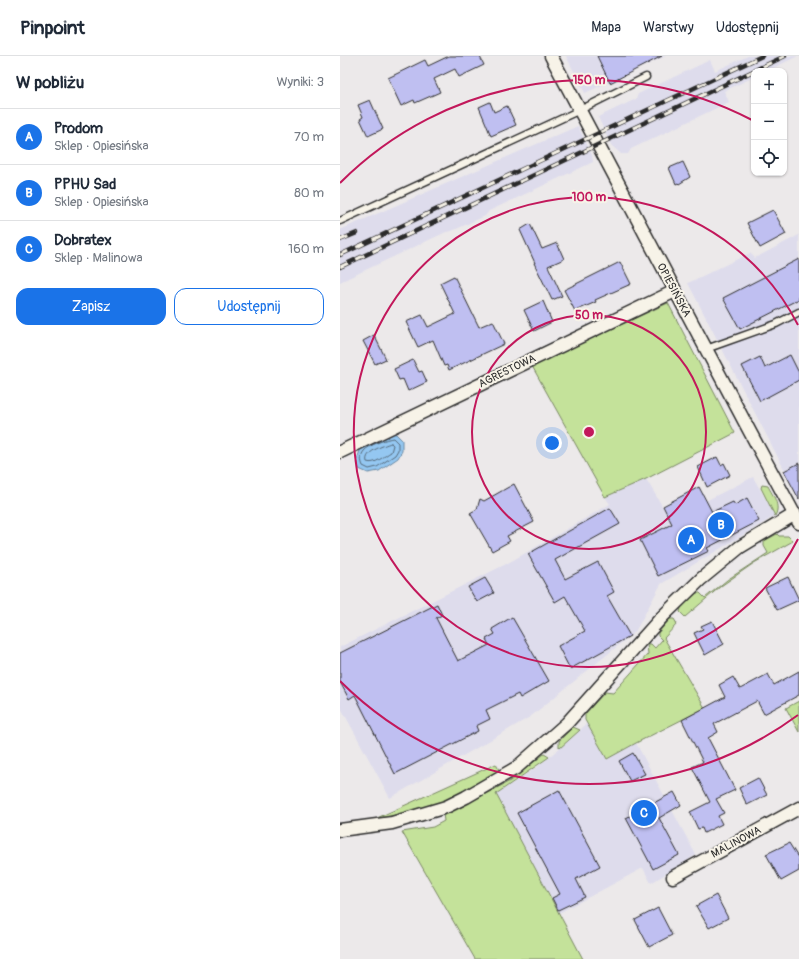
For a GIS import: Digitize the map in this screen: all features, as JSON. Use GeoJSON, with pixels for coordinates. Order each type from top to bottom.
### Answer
{"type":"FeatureCollection","features":[{"type":"Feature","properties":{"kind":"street","name":"OPIESIŃSKA"},"geometry":{"type":"LineString","coordinates":[[551,56],[797,518]]}},
{"type":"Feature","properties":{"kind":"street","name":"AGRESTOWA"},"geometry":{"type":"LineString","coordinates":[[340,452],[675,291]]}},
{"type":"Feature","properties":{"kind":"street"},"geometry":{"type":"LineString","coordinates":[[340,830],[392,823],[446,806],[466,797],[516,768],[567,723],[662,617],[701,579],[740,547],[797,518]]}},
{"type":"Feature","properties":{"kind":"street","name":"MALINOWA"},"geometry":{"type":"LineString","coordinates":[[673,876],[799,808]]}},
{"type":"Feature","properties":{"kind":"lane"},"geometry":{"type":"LineString","coordinates":[[340,221],[580,110],[646,77]]}},
{"type":"Feature","properties":{"kind":"lane"},"geometry":{"type":"LineString","coordinates":[[706,349],[776,324],[799,312]]}},
{"type":"Feature","properties":{"kind":"shaded area"},"geometry":{"type":"Polygon","coordinates":[[[566,56],[666,56],[585,93],[566,56]]]}},
{"type":"Feature","properties":{"kind":"shaded area"},"geometry":{"type":"Polygon","coordinates":[[[748,56],[798,56],[773,68],[751,68],[751,78],[724,91],[729,102],[631,149],[628,154],[621,154],[611,145],[598,117],[636,99],[638,94],[710,60],[715,71],[748,56]]]}},
{"type":"Feature","properties":{"kind":"shaded area"},"geometry":{"type":"Polygon","coordinates":[[[578,126],[592,155],[593,162],[489,211],[485,216],[452,231],[446,232],[340,282],[340,230],[578,126]]]}},
{"type":"Feature","properties":{"kind":"shaded area"},"geometry":{"type":"Polygon","coordinates":[[[799,235],[799,498],[688,283],[750,253],[755,258],[799,235]]]}},
{"type":"Feature","properties":{"kind":"shaded area"},"geometry":{"type":"Polygon","coordinates":[[[753,477],[775,516],[661,584],[635,632],[530,717],[390,798],[340,706],[340,647],[510,562],[610,504],[605,497],[646,479],[670,519],[753,477]]]}},
{"type":"Feature","properties":{"kind":"shaded area"},"geometry":{"type":"Polygon","coordinates":[[[587,723],[607,759],[636,743],[696,855],[651,883],[643,868],[559,913],[496,794],[537,767],[573,737],[587,723]]]}},
{"type":"Feature","properties":{"kind":"green space"},"geometry":{"type":"Polygon","coordinates":[[[668,303],[735,433],[646,479],[605,497],[532,366],[668,303]]]}},
{"type":"Feature","properties":{"kind":"green space"},"geometry":{"type":"Polygon","coordinates":[[[762,485],[768,486],[776,501],[777,512],[775,516],[761,488],[762,485]]]}},
{"type":"Feature","properties":{"kind":"green space"},"geometry":{"type":"Polygon","coordinates":[[[777,534],[779,536],[788,536],[793,541],[754,563],[721,586],[685,617],[680,612],[681,608],[694,593],[700,593],[705,598],[727,580],[768,553],[764,546],[764,541],[777,534]]]}},
{"type":"Feature","properties":{"kind":"green space"},"geometry":{"type":"Polygon","coordinates":[[[670,619],[674,619],[677,624],[664,638],[705,708],[607,759],[585,720],[585,714],[605,692],[613,693],[648,654],[647,644],[651,644],[655,648],[662,640],[658,636],[658,633],[670,619]]]}},
{"type":"Feature","properties":{"kind":"green space"},"geometry":{"type":"Polygon","coordinates":[[[799,701],[799,732],[786,708],[799,701]]]}},
{"type":"Feature","properties":{"kind":"green space"},"geometry":{"type":"Polygon","coordinates":[[[573,727],[580,730],[560,748],[559,741],[573,727]]]}},
{"type":"Feature","properties":{"kind":"green space"},"geometry":{"type":"Polygon","coordinates":[[[544,754],[549,757],[496,794],[583,959],[475,959],[402,832],[433,827],[444,821],[443,814],[459,808],[510,781],[544,754]]]}},
{"type":"Feature","properties":{"kind":"green space"},"geometry":{"type":"Polygon","coordinates":[[[496,764],[499,770],[471,788],[441,802],[393,816],[377,818],[496,764]]]}},
{"type":"Feature","properties":{"kind":"water"},"geometry":{"type":"Polygon","coordinates":[[[392,433],[396,434],[402,440],[402,451],[398,458],[379,471],[368,473],[359,469],[357,459],[361,448],[392,433]]]}},
{"type":"Feature","properties":{"kind":"building"},"geometry":{"type":"Polygon","coordinates":[[[449,56],[481,56],[480,57],[484,65],[459,77],[455,69],[434,79],[440,92],[415,103],[414,100],[401,106],[388,78],[425,60],[428,66],[449,56]]]}},
{"type":"Feature","properties":{"kind":"building"},"geometry":{"type":"Polygon","coordinates":[[[597,56],[662,56],[610,83],[597,56]]]}},
{"type":"Feature","properties":{"kind":"building"},"geometry":{"type":"Polygon","coordinates":[[[370,100],[383,129],[368,136],[360,119],[363,117],[358,105],[370,100]]]}},
{"type":"Feature","properties":{"kind":"building"},"geometry":{"type":"Polygon","coordinates":[[[490,102],[494,112],[507,106],[516,125],[491,136],[479,107],[490,102]]]}},
{"type":"Feature","properties":{"kind":"building"},"geometry":{"type":"Polygon","coordinates":[[[683,162],[690,177],[679,184],[676,184],[669,168],[683,162]]]}},
{"type":"Feature","properties":{"kind":"building"},"geometry":{"type":"Polygon","coordinates":[[[773,210],[786,234],[760,248],[747,223],[773,210]]]}},
{"type":"Feature","properties":{"kind":"building"},"geometry":{"type":"Polygon","coordinates":[[[530,224],[542,249],[557,243],[564,259],[548,266],[562,296],[552,300],[520,230],[530,224]]]}},
{"type":"Feature","properties":{"kind":"building"},"geometry":{"type":"Polygon","coordinates":[[[799,259],[799,299],[740,329],[723,298],[799,259]]]}},
{"type":"Feature","properties":{"kind":"building"},"geometry":{"type":"Polygon","coordinates":[[[620,262],[631,284],[595,300],[596,302],[575,311],[564,290],[620,262]]]}},
{"type":"Feature","properties":{"kind":"building"},"geometry":{"type":"Polygon","coordinates":[[[454,276],[479,327],[493,321],[504,344],[449,370],[447,365],[444,366],[433,340],[418,347],[406,322],[422,315],[428,327],[455,314],[440,283],[454,276]]]}},
{"type":"Feature","properties":{"kind":"building"},"geometry":{"type":"Polygon","coordinates":[[[543,301],[552,322],[534,331],[524,310],[543,301]]]}},
{"type":"Feature","properties":{"kind":"building"},"geometry":{"type":"Polygon","coordinates":[[[374,335],[386,359],[375,364],[363,341],[374,335]]]}},
{"type":"Feature","properties":{"kind":"building"},"geometry":{"type":"Polygon","coordinates":[[[790,355],[799,373],[799,380],[760,401],[742,366],[760,357],[765,368],[790,355]]]}},
{"type":"Feature","properties":{"kind":"building"},"geometry":{"type":"Polygon","coordinates":[[[413,360],[419,372],[422,371],[427,382],[408,391],[403,379],[399,380],[394,369],[413,360]]]}},
{"type":"Feature","properties":{"kind":"building"},"geometry":{"type":"Polygon","coordinates":[[[717,457],[721,465],[724,463],[730,475],[707,487],[698,467],[717,457]]]}},
{"type":"Feature","properties":{"kind":"building"},"geometry":{"type":"Polygon","coordinates":[[[799,463],[799,499],[784,471],[799,463]]]}},
{"type":"Feature","properties":{"kind":"building"},"geometry":{"type":"Polygon","coordinates":[[[514,484],[534,522],[507,536],[510,541],[492,551],[470,513],[477,509],[480,499],[484,501],[514,484]]]}},
{"type":"Feature","properties":{"kind":"building"},"geometry":{"type":"Polygon","coordinates":[[[699,487],[712,512],[733,502],[735,505],[747,498],[759,521],[707,548],[709,551],[658,576],[640,540],[672,524],[663,506],[699,487]]]}},
{"type":"Feature","properties":{"kind":"building"},"geometry":{"type":"Polygon","coordinates":[[[610,508],[620,524],[555,560],[565,579],[598,562],[614,592],[607,596],[630,636],[570,669],[558,646],[585,631],[565,596],[555,602],[528,554],[610,508]]]}},
{"type":"Feature","properties":{"kind":"building"},"geometry":{"type":"Polygon","coordinates":[[[788,577],[799,600],[777,610],[765,588],[788,577]]]}},
{"type":"Feature","properties":{"kind":"building"},"geometry":{"type":"Polygon","coordinates":[[[485,578],[494,593],[477,602],[468,587],[485,578]]]}},
{"type":"Feature","properties":{"kind":"building"},"geometry":{"type":"Polygon","coordinates":[[[437,604],[442,615],[436,618],[458,661],[489,645],[486,639],[495,634],[492,629],[512,617],[549,681],[520,698],[518,694],[486,710],[490,719],[476,726],[478,731],[395,774],[355,695],[349,699],[340,682],[340,653],[437,604]]]}},
{"type":"Feature","properties":{"kind":"building"},"geometry":{"type":"Polygon","coordinates":[[[712,621],[724,644],[705,655],[694,633],[703,629],[701,626],[712,621]]]}},
{"type":"Feature","properties":{"kind":"building"},"geometry":{"type":"Polygon","coordinates":[[[799,671],[799,695],[764,714],[757,701],[714,724],[718,732],[708,738],[735,790],[716,799],[724,813],[718,816],[722,824],[704,833],[702,828],[698,829],[690,812],[710,802],[692,767],[703,762],[682,720],[725,697],[719,685],[733,677],[740,689],[768,674],[774,685],[799,671]]]}},
{"type":"Feature","properties":{"kind":"building"},"geometry":{"type":"Polygon","coordinates":[[[633,753],[645,774],[630,781],[619,761],[633,753]]]}},
{"type":"Feature","properties":{"kind":"building"},"geometry":{"type":"Polygon","coordinates":[[[758,778],[767,795],[747,805],[739,788],[758,778]]]}},
{"type":"Feature","properties":{"kind":"building"},"geometry":{"type":"Polygon","coordinates":[[[559,790],[600,866],[576,879],[585,897],[558,910],[552,898],[560,894],[517,813],[559,790]]]}},
{"type":"Feature","properties":{"kind":"building"},"geometry":{"type":"Polygon","coordinates":[[[674,792],[681,805],[659,818],[679,855],[653,869],[626,818],[674,792]]]}},
{"type":"Feature","properties":{"kind":"building"},"geometry":{"type":"Polygon","coordinates":[[[789,843],[799,859],[799,871],[781,881],[766,854],[789,843]]]}},
{"type":"Feature","properties":{"kind":"building"},"geometry":{"type":"Polygon","coordinates":[[[716,895],[728,918],[709,928],[696,906],[716,895]]]}},
{"type":"Feature","properties":{"kind":"building"},"geometry":{"type":"Polygon","coordinates":[[[658,908],[672,935],[649,947],[635,920],[658,908]]]}},
{"type":"Feature","properties":{"kind":"railway"},"geometry":{"type":"LineString","coordinates":[[340,255],[762,56]]}},
{"type":"Feature","properties":{"kind":"railway"},"geometry":{"type":"LineString","coordinates":[[340,267],[785,56]]}},
{"type":"Feature","properties":{"kind":"railway"},"geometry":{"type":"LineString","coordinates":[[340,240],[357,233]]}},
{"type":"Feature","properties":{"kind":"place","name":"PPHU Sad"},"geometry":{"type":"Point","coordinates":[721,525]}},
{"type":"Feature","properties":{"kind":"place","name":"Prodom"},"geometry":{"type":"Point","coordinates":[691,540]}},
{"type":"Feature","properties":{"kind":"place","name":"Dobratex"},"geometry":{"type":"Point","coordinates":[644,813]}}]}
